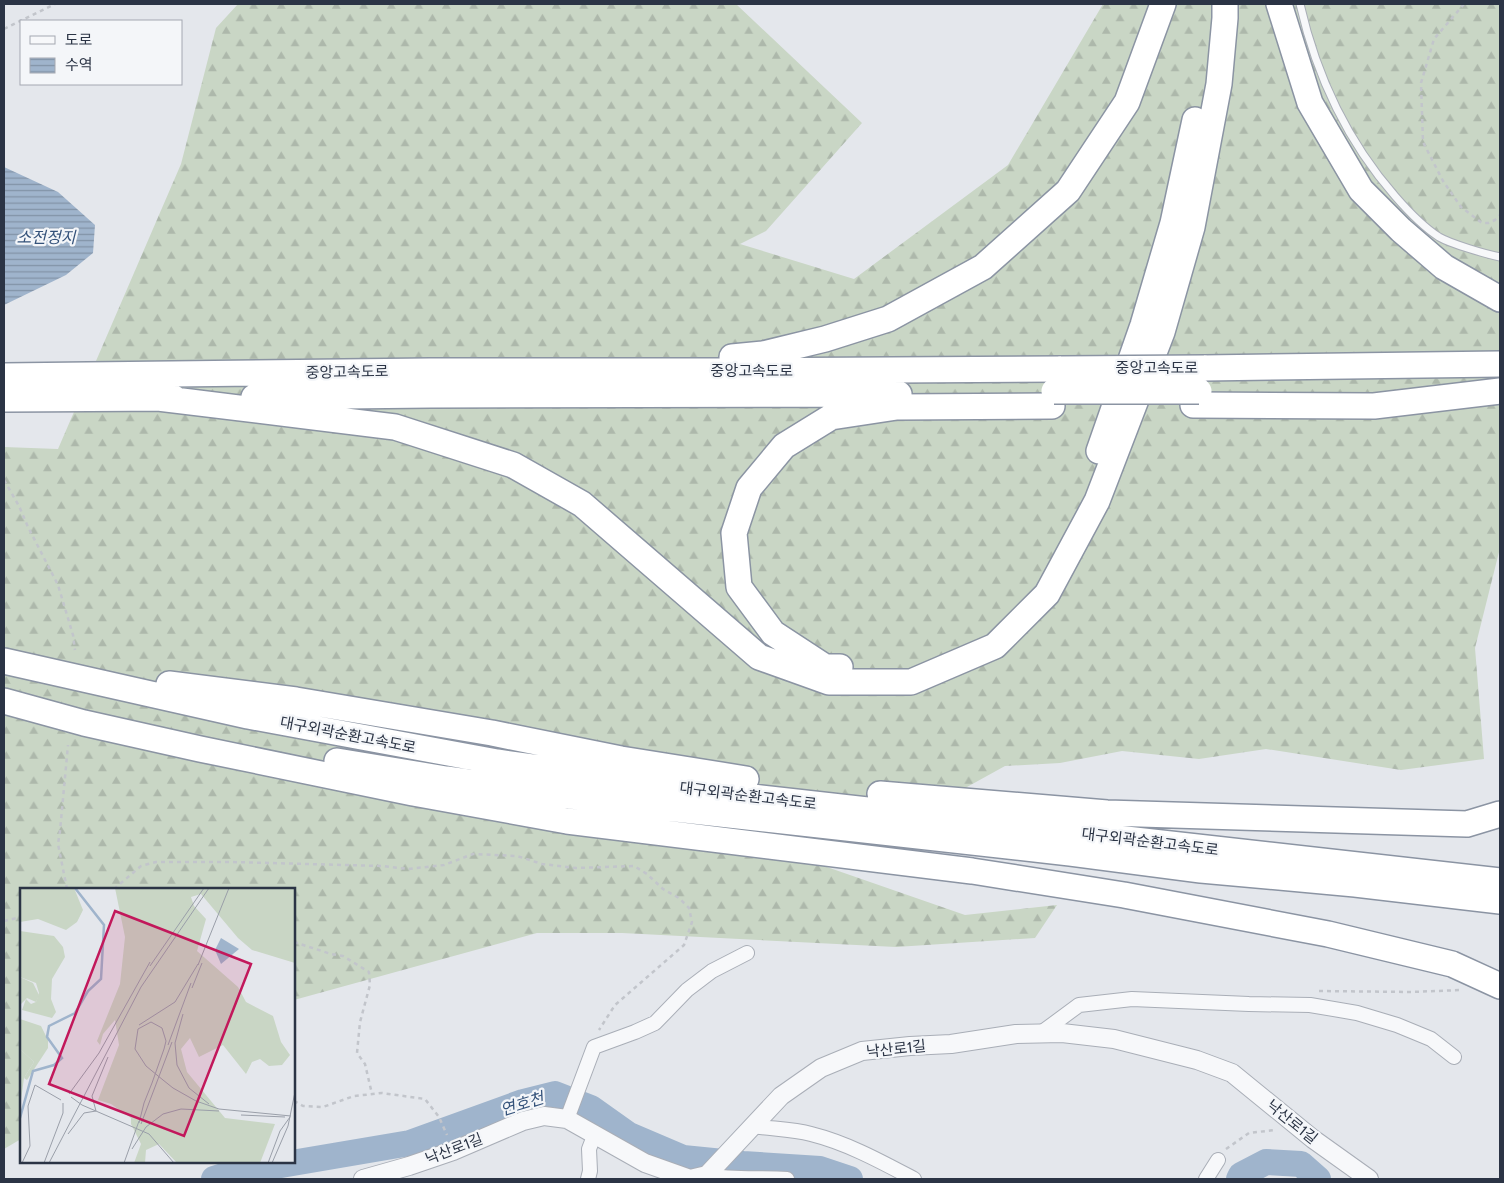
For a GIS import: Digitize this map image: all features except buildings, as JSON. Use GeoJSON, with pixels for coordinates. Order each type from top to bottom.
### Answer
{"type":"FeatureCollection","features":[{"type":"Feature","properties":{"kind":"highway"},"geometry":{"type":"LineString","coordinates":[[565,371],[763,354],[825,339],[888,319],[983,267],[1068,191],[1127,102],[1163,4]]}},
{"type":"Feature","properties":{"kind":"highway"},"geometry":{"type":"LineString","coordinates":[[1056,388],[831,417],[784,446],[749,488],[734,533],[739,587],[773,633],[826,667],[906,668],[985,632],[1031,589],[1082,500],[1143,324],[1173,223],[1202,90],[1208,4]]}},
{"type":"Feature","properties":{"kind":"highway"},"geometry":{"type":"LineString","coordinates":[[158,398],[395,427],[513,465],[582,504],[759,657],[829,682],[911,682],[995,646],[1047,594],[1098,501],[1162,332],[1192,227],[1219,84],[1225,18],[1224,4]]}},
{"type":"Feature","properties":{"kind":"highway"},"geometry":{"type":"LineString","coordinates":[[1279,4],[1310,103],[1361,190],[1401,230],[1444,267],[1500,299]]}},
{"type":"Feature","properties":{"kind":"highway","name":"중앙고속도로"},"geometry":{"type":"LineString","coordinates":[[1199,388],[1500,364]]}},
{"type":"Feature","properties":{"kind":"highway","name":"중앙고속도로"},"geometry":{"type":"LineString","coordinates":[[4,376],[430,371],[866,371],[1056,388]]}},
{"type":"Feature","properties":{"kind":"highway","name":"중앙고속도로"},"geometry":{"type":"LineString","coordinates":[[4,399],[441,395],[893,394],[1056,388],[1500,389]]}},
{"type":"Feature","properties":{"kind":"highway","name":"대구외곽순환고속도로"},"geometry":{"type":"LineString","coordinates":[[4,661],[248,716],[497,762],[762,798],[1500,881]]}},
{"type":"Feature","properties":{"kind":"highway"},"geometry":{"type":"LineString","coordinates":[[42,670],[63,670],[110,678],[296,700],[492,733],[621,759],[725,776],[763,782],[907,797],[1107,813],[1458,824],[1467,824],[1500,814]]}},
{"type":"Feature","properties":{"kind":"highway","name":"대구외곽순환고속도로"},"geometry":{"type":"LineString","coordinates":[[4,696],[263,747],[527,791],[1061,852],[1201,870],[1355,884],[1500,902]]}},
{"type":"Feature","properties":{"kind":"highway"},"geometry":{"type":"LineString","coordinates":[[4,701],[84,723],[200,749],[413,793],[558,820],[972,871],[1124,894],[1328,934],[1452,964],[1494,983]]}},
{"type":"Feature","properties":{"kind":"street"},"geometry":{"type":"LineString","coordinates":[[569,1115],[594,1047],[655,1023],[687,990],[712,971],[746,953]]}},
{"type":"Feature","properties":{"kind":"street"},"geometry":{"type":"LineString","coordinates":[[1041,1034],[1079,1005],[1132,999],[1232,1004],[1310,1005],[1357,1013],[1396,1024],[1431,1039],[1454,1057]]}},
{"type":"Feature","properties":{"kind":"street","name":"낙산로1길"},"geometry":{"type":"LineString","coordinates":[[363,1179],[453,1151],[523,1120],[544,1116],[569,1115],[594,1136],[645,1163],[690,1179],[707,1177],[731,1148],[781,1096],[821,1068],[862,1051],[951,1044],[1016,1034],[1062,1033],[1114,1039],[1197,1060],[1232,1073],[1313,1139],[1369,1179]]}},
{"type":"Feature","properties":{"kind":"street"},"geometry":{"type":"LineString","coordinates":[[753,1126],[810,1134],[843,1144],[875,1158],[914,1179]]}},
{"type":"Feature","properties":{"kind":"street"},"geometry":{"type":"LineString","coordinates":[[588,1179],[590,1171],[589,1149],[594,1136]]}},
{"type":"Feature","properties":{"kind":"street"},"geometry":{"type":"LineString","coordinates":[[1206,1179],[1218,1160]]}},
{"type":"Feature","properties":{"kind":"street"},"geometry":{"type":"LineString","coordinates":[[707,1177],[786,1179]]}},
{"type":"Feature","properties":{"kind":"lane"},"geometry":{"type":"LineString","coordinates":[[1300,4],[1312,51],[1336,109],[1356,144],[1383,182],[1407,210],[1430,231],[1442,238],[1500,257]]}},
{"type":"Feature","properties":{"kind":"path"},"geometry":{"type":"LineString","coordinates":[[22,20],[55,4]]}},
{"type":"Feature","properties":{"kind":"path"},"geometry":{"type":"LineString","coordinates":[[1464,4],[1434,39],[1420,82],[1423,142],[1443,181],[1461,207],[1482,223],[1495,220],[1500,215]]}},
{"type":"Feature","properties":{"kind":"path"},"geometry":{"type":"LineString","coordinates":[[4,29],[20,21]]}},
{"type":"Feature","properties":{"kind":"path"},"geometry":{"type":"LineString","coordinates":[[4,480],[58,585],[73,635],[75,650]]}},
{"type":"Feature","properties":{"kind":"path"},"geometry":{"type":"LineString","coordinates":[[67,888],[58,844],[68,744]]}},
{"type":"Feature","properties":{"kind":"path"},"geometry":{"type":"LineString","coordinates":[[115,888],[141,866],[156,862],[383,866],[408,869],[444,866],[473,854],[517,856],[542,864],[576,868],[634,866],[679,898],[689,908],[692,922],[684,945],[615,1005],[598,1031],[594,1047]]}},
{"type":"Feature","properties":{"kind":"path"},"geometry":{"type":"LineString","coordinates":[[4,921],[20,918]]}},
{"type":"Feature","properties":{"kind":"path"},"geometry":{"type":"LineString","coordinates":[[295,942],[343,956],[369,972],[370,984],[360,1022],[357,1054],[365,1064],[372,1094]]}},
{"type":"Feature","properties":{"kind":"path"},"geometry":{"type":"LineString","coordinates":[[1314,991],[1411,992],[1478,989],[1494,983]]}},
{"type":"Feature","properties":{"kind":"path"},"geometry":{"type":"LineString","coordinates":[[295,1102],[303,1106],[323,1107],[354,1096],[382,1093],[425,1099],[439,1116],[450,1140]]}},
{"type":"Feature","properties":{"kind":"path"},"geometry":{"type":"LineString","coordinates":[[1218,1160],[1227,1149],[1249,1133],[1274,1129],[1282,1135]]}},
{"type":"Feature","properties":{"kind":"green space"},"geometry":{"type":"Polygon","coordinates":[[[238,4],[736,4],[862,123],[766,231],[740,244],[854,279],[1008,165],[1103,4],[1500,4],[1500,548],[1475,648],[1484,759],[1401,770],[1266,749],[1199,759],[1122,751],[1060,763],[1005,766],[824,866],[965,915],[1057,905],[1035,938],[896,947],[622,933],[537,933],[295,1000],[295,888],[20,888],[20,1140],[4,1149],[4,447],[58,449],[181,164],[216,28],[238,4]]]}},
{"type":"Feature","properties":{"kind":"water","name":"소전정지"},"geometry":{"type":"Polygon","coordinates":[[[4,167],[58,192],[95,225],[93,253],[66,275],[4,305],[4,167]]]}},
{"type":"Feature","properties":{"kind":"waterway","name":"연호천"},"geometry":{"type":"LineString","coordinates":[[295,1162],[410,1143],[523,1102],[555,1094],[591,1108],[629,1135],[683,1158],[820,1169],[850,1179]]}},
{"type":"Feature","properties":{"kind":"waterway","name":"연호천"},"geometry":{"type":"LineString","coordinates":[[1239,1179],[1241,1175],[1266,1162],[1301,1164],[1318,1179]]}},
{"type":"Feature","properties":{"kind":"waterway","name":"연호천"},"geometry":{"type":"LineString","coordinates":[[214,1179],[233,1173],[292,1163]]}}]}
